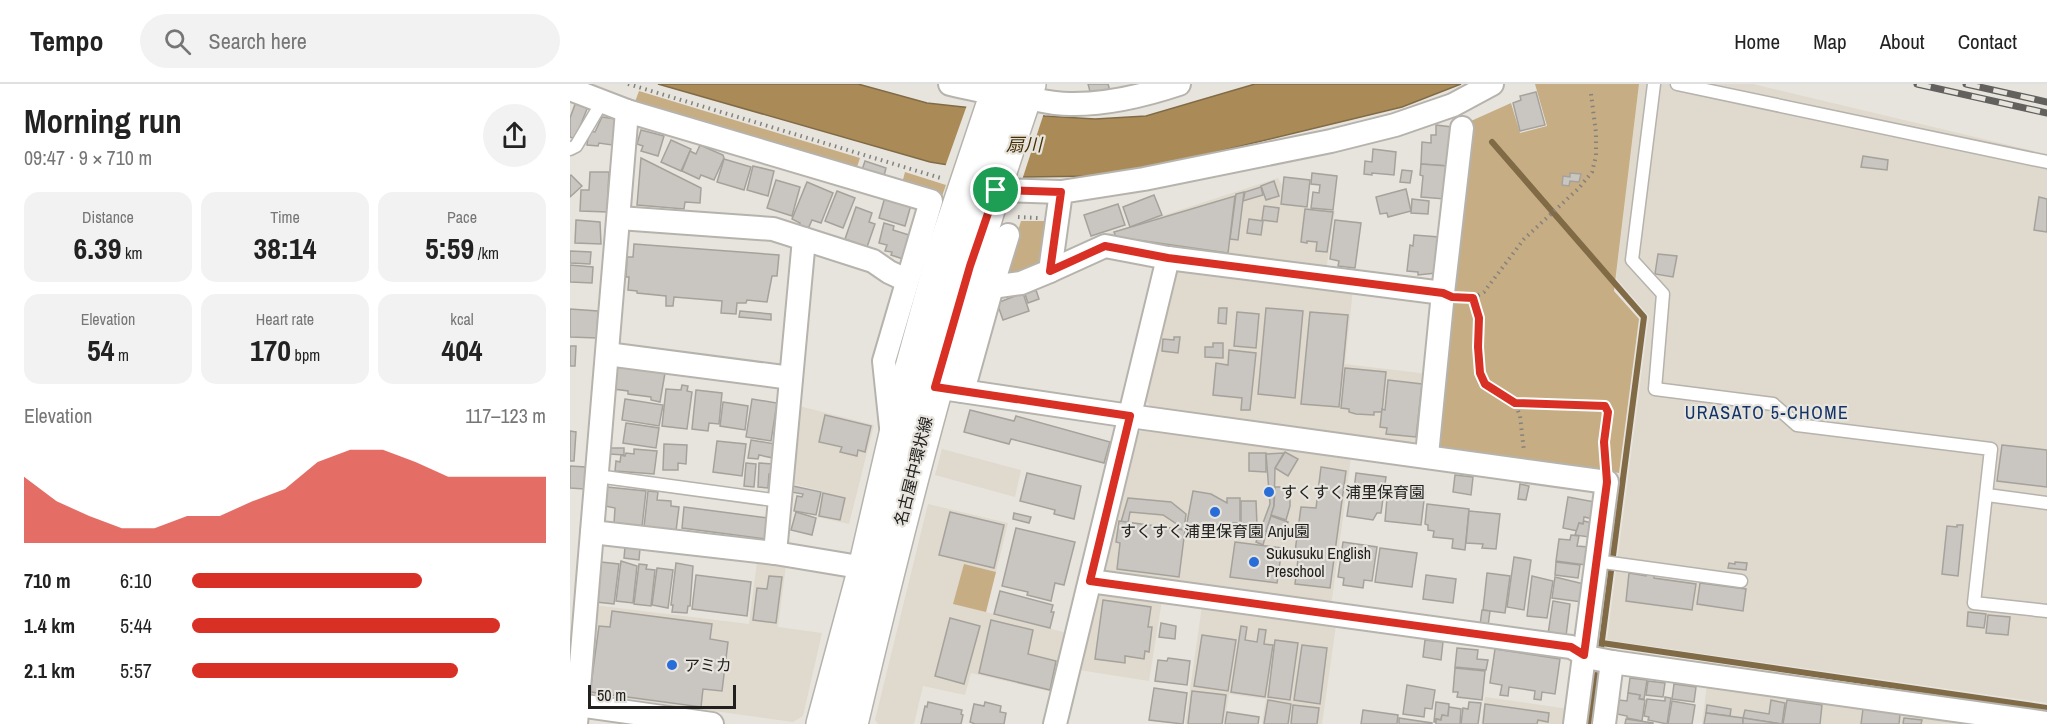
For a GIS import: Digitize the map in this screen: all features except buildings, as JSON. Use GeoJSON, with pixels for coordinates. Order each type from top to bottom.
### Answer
{"type":"FeatureCollection","features":[{"type":"Feature","properties":{"kind":"main road","name":"名古屋中環状線"},"geometry":{"type":"LineString","coordinates":[[823,724],[865,568],[893,443],[944,251],[1011,95]]}},
{"type":"Feature","properties":{"kind":"main road","name":"名古屋中環状線"},"geometry":{"type":"LineString","coordinates":[[851,724],[887,573],[949,389],[970,266],[975,182]]}},
{"type":"Feature","properties":{"kind":"street"},"geometry":{"type":"LineString","coordinates":[[950,84],[1060,104],[1073,94],[1093,104],[1151,93],[1179,84]]}},
{"type":"Feature","properties":{"kind":"street"},"geometry":{"type":"LineString","coordinates":[[975,182],[1061,192],[1144,179],[1395,125],[1453,105],[1492,84]]}},
{"type":"Feature","properties":{"kind":"street"},"geometry":{"type":"LineString","coordinates":[[570,89],[627,111],[931,201],[884,361],[893,443]]}},
{"type":"Feature","properties":{"kind":"street"},"geometry":{"type":"LineString","coordinates":[[627,111],[575,711],[712,724]]}},
{"type":"Feature","properties":{"kind":"street"},"geometry":{"type":"LineString","coordinates":[[1427,455],[1462,128]]}},
{"type":"Feature","properties":{"kind":"street"},"geometry":{"type":"LineString","coordinates":[[1050,271],[1061,192]]}},
{"type":"Feature","properties":{"kind":"street"},"geometry":{"type":"LineString","coordinates":[[619,218],[773,229],[873,261],[906,280]]}},
{"type":"Feature","properties":{"kind":"street"},"geometry":{"type":"LineString","coordinates":[[1008,235],[992,287],[949,389],[1607,482],[1607,562],[1584,655],[1575,724]]}},
{"type":"Feature","properties":{"kind":"street"},"geometry":{"type":"LineString","coordinates":[[775,553],[804,239]]}},
{"type":"Feature","properties":{"kind":"street"},"geometry":{"type":"LineString","coordinates":[[992,287],[1021,283],[1105,246],[1168,258],[1443,293]]}},
{"type":"Feature","properties":{"kind":"street"},"geometry":{"type":"LineString","coordinates":[[1055,724],[1168,258]]}},
{"type":"Feature","properties":{"kind":"street"},"geometry":{"type":"LineString","coordinates":[[607,354],[791,378]]}},
{"type":"Feature","properties":{"kind":"street"},"geometry":{"type":"LineString","coordinates":[[592,532],[775,553],[865,568]]}},
{"type":"Feature","properties":{"kind":"street"},"geometry":{"type":"LineString","coordinates":[[1090,581],[1571,647],[1584,655],[1612,662],[2033,722]]}},
{"type":"Feature","properties":{"kind":"street"},"geometry":{"type":"LineString","coordinates":[[1604,724],[1612,662]]}},
{"type":"Feature","properties":{"kind":"lane"},"geometry":{"type":"LineString","coordinates":[[1654,84],[1632,260],[1663,294],[1655,388],[1773,404],[1797,425],[1991,449],[1974,603],[2047,611]]}},
{"type":"Feature","properties":{"kind":"lane"},"geometry":{"type":"LineString","coordinates":[[1677,84],[2047,162]]}},
{"type":"Feature","properties":{"kind":"lane"},"geometry":{"type":"LineString","coordinates":[[570,149],[576,146],[602,102]]}},
{"type":"Feature","properties":{"kind":"lane"},"geometry":{"type":"LineString","coordinates":[[597,476],[780,501]]}},
{"type":"Feature","properties":{"kind":"lane"},"geometry":{"type":"LineString","coordinates":[[1986,495],[2047,503]]}},
{"type":"Feature","properties":{"kind":"lane"},"geometry":{"type":"LineString","coordinates":[[1607,562],[1741,581]]}},
{"type":"Feature","properties":{"kind":"path"},"geometry":{"type":"LineString","coordinates":[[628,84],[975,182]]}},
{"type":"Feature","properties":{"kind":"path"},"geometry":{"type":"LineString","coordinates":[[1443,293],[1452,297],[1473,298],[1484,292],[1524,239],[1579,188],[1592,172],[1596,156],[1596,133],[1591,94]]}},
{"type":"Feature","properties":{"kind":"path"},"geometry":{"type":"LineString","coordinates":[[1473,298],[1479,318],[1480,373],[1485,384],[1515,403],[1605,406],[1608,412],[1604,442],[1607,482]]}},
{"type":"Feature","properties":{"kind":"path"},"geometry":{"type":"LineString","coordinates":[[1515,403],[1520,416],[1523,470]]}},
{"type":"Feature","properties":{"kind":"shaded area"},"geometry":{"type":"Polygon","coordinates":[[[1535,84],[1639,84],[1614,291],[1639,319],[1619,473],[1442,448],[1437,440],[1471,121],[1511,103],[1520,133],[1547,126],[1535,84]]]}},
{"type":"Feature","properties":{"kind":"shaded area"},"geometry":{"type":"Polygon","coordinates":[[[1639,84],[1753,84],[2047,154],[2047,703],[1607,640],[1649,316],[1616,278],[1639,84]]]}},
{"type":"Feature","properties":{"kind":"shaded area"},"geometry":{"type":"Polygon","coordinates":[[[639,91],[860,158],[855,173],[633,107],[639,91]]]}},
{"type":"Feature","properties":{"kind":"shaded area"},"geometry":{"type":"Polygon","coordinates":[[[905,172],[946,185],[941,199],[901,187],[905,172]]]}},
{"type":"Feature","properties":{"kind":"shaded area"},"geometry":{"type":"Polygon","coordinates":[[[1278,178],[1282,185],[1280,204],[1335,211],[1326,271],[1100,236],[1278,178]]]}},
{"type":"Feature","properties":{"kind":"shaded area"},"geometry":{"type":"Polygon","coordinates":[[[1021,221],[1050,221],[1043,263],[1037,268],[1012,274],[1007,266],[1021,221]]]}},
{"type":"Feature","properties":{"kind":"shaded area"},"geometry":{"type":"Polygon","coordinates":[[[1186,265],[1353,289],[1345,364],[1428,374],[1422,438],[1411,444],[1151,408],[1145,399],[1177,271],[1186,265]]]}},
{"type":"Feature","properties":{"kind":"shaded area"},"geometry":{"type":"Polygon","coordinates":[[[795,405],[874,425],[849,524],[817,517],[822,491],[789,483],[795,405]]]}},
{"type":"Feature","properties":{"kind":"shaded area","name":"すくすく浦里保育園"},"geometry":{"type":"Polygon","coordinates":[[[1147,428],[1351,457],[1331,607],[1110,576],[1104,568],[1136,434],[1147,428]]]}},
{"type":"Feature","properties":{"kind":"shaded area"},"geometry":{"type":"Polygon","coordinates":[[[942,449],[1021,470],[1015,497],[935,475],[942,449]]]}},
{"type":"Feature","properties":{"kind":"shaded area"},"geometry":{"type":"Polygon","coordinates":[[[928,504],[1008,523],[986,612],[1067,633],[1052,692],[971,673],[965,695],[923,686],[914,724],[878,724],[875,720],[928,504]]]}},
{"type":"Feature","properties":{"kind":"shaded area"},"geometry":{"type":"Polygon","coordinates":[[[757,561],[786,565],[778,627],[822,633],[803,716],[793,722],[586,693],[594,605],[749,624],[757,561]]]}},
{"type":"Feature","properties":{"kind":"shaded area"},"geometry":{"type":"Polygon","coordinates":[[[964,564],[996,572],[986,612],[953,604],[964,564]]]}},
{"type":"Feature","properties":{"kind":"shaded area"},"geometry":{"type":"Polygon","coordinates":[[[1105,592],[1162,600],[1149,681],[1079,670],[1096,598],[1105,592]]]}},
{"type":"Feature","properties":{"kind":"shaded area"},"geometry":{"type":"Polygon","coordinates":[[[1202,606],[1336,625],[1322,724],[1262,724],[1266,699],[1229,694],[1224,724],[1185,724],[1202,606]]]}},
{"type":"Feature","properties":{"kind":"shaded area"},"geometry":{"type":"Polygon","coordinates":[[[1707,685],[1989,724],[1702,724],[1707,685]]]}},
{"type":"Feature","properties":{"kind":"shaded area"},"geometry":{"type":"Polygon","coordinates":[[[1485,697],[1569,709],[1567,724],[1481,724],[1485,697]]]}},
{"type":"Feature","properties":{"kind":"water","name":"扇川"},"geometry":{"type":"Polygon","coordinates":[[[658,84],[858,84],[927,103],[1095,119],[1146,116],[1255,84],[1461,84],[1402,107],[1162,165],[1100,176],[1023,177],[930,162],[658,84]]]}},
{"type":"Feature","properties":{"kind":"pier"},"geometry":{"type":"Polygon","coordinates":[[[967,105],[1044,113],[1022,180],[945,167],[967,105]]]}},
{"type":"Feature","properties":{"kind":"waterway"},"geometry":{"type":"LineString","coordinates":[[1492,142],[1644,317],[1601,648]]}},
{"type":"Feature","properties":{"kind":"waterway"},"geometry":{"type":"LineString","coordinates":[[1602,643],[2047,708]]}},
{"type":"Feature","properties":{"kind":"waterway"},"geometry":{"type":"LineString","coordinates":[[1590,724],[1596,675]]}},
{"type":"Feature","properties":{"kind":"railway"},"geometry":{"type":"LineString","coordinates":[[1917,84],[2047,113]]}},
{"type":"Feature","properties":{"kind":"railway"},"geometry":{"type":"LineString","coordinates":[[1966,84],[2047,102]]}},
{"type":"Feature","properties":{"kind":"place","name":"すくすく浦里保育園"},"geometry":{"type":"Point","coordinates":[1269,492]}},
{"type":"Feature","properties":{"kind":"place","name":"すくすく浦里保育園 Anju園"},"geometry":{"type":"Point","coordinates":[1215,512]}},
{"type":"Feature","properties":{"kind":"place","name":"Sukusuku English Preschool"},"geometry":{"type":"Point","coordinates":[1254,562]}},
{"type":"Feature","properties":{"kind":"place","name":"アミカ"},"geometry":{"type":"Point","coordinates":[672,665]}},
{"type":"Feature","properties":{"kind":"district","name":"URASATO 5-CHOME"},"geometry":{"type":"Point","coordinates":[1767,413]}},
{"type":"Feature","properties":{"kind":"route"},"geometry":{"type":"LineString","coordinates":[[996,190],[1061,192],[1050,271],[1105,246],[1168,258],[1473,298],[1479,318],[1480,373],[1485,384],[1515,403],[1605,406],[1608,412],[1604,442],[1607,482],[1584,655],[1571,647],[1090,581],[1130,416],[935,387],[970,266],[996,190]]}}]}
